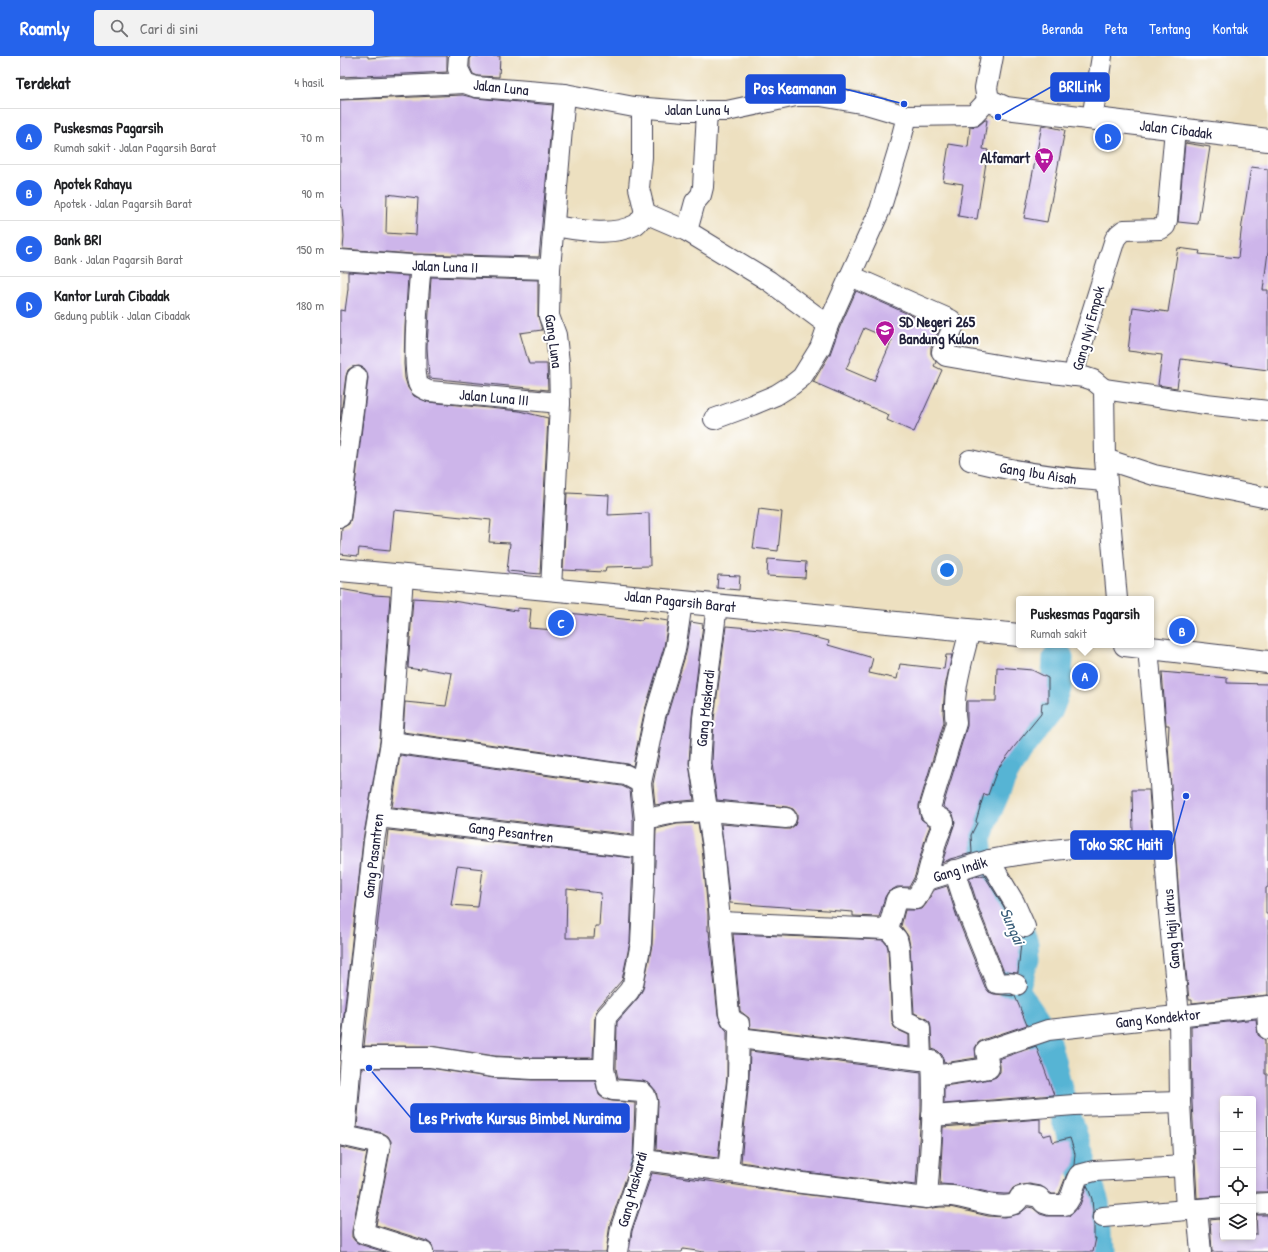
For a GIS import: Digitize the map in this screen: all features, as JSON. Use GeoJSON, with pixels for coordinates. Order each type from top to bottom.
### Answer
{"type":"FeatureCollection","features":[{"type":"Feature","properties":{"kind":"street","name":"Jalan Luna"},"geometry":{"type":"LineString","coordinates":[[459,56],[458,69],[465,83],[476,86],[565,94]]}},
{"type":"Feature","properties":{"kind":"street"},"geometry":{"type":"LineString","coordinates":[[988,100],[986,88],[992,56]]}},
{"type":"Feature","properties":{"kind":"street"},"geometry":{"type":"LineString","coordinates":[[1092,119],[1102,56]]}},
{"type":"Feature","properties":{"kind":"street"},"geometry":{"type":"LineString","coordinates":[[340,89],[465,83]]}},
{"type":"Feature","properties":{"kind":"street","name":"Jalan Luna 4"},"geometry":{"type":"LineString","coordinates":[[565,94],[642,108],[686,111],[727,111],[796,96],[821,96],[866,104],[907,116],[974,115],[988,100]]}},
{"type":"Feature","properties":{"kind":"street","name":"Gang Luna"},"geometry":{"type":"LineString","coordinates":[[551,589],[560,403],[559,363],[556,335],[549,316],[550,269],[565,94]]}},
{"type":"Feature","properties":{"kind":"street","name":"Jalan Cibadak"},"geometry":{"type":"LineString","coordinates":[[988,100],[1006,108],[1268,140]]}},
{"type":"Feature","properties":{"kind":"street"},"geometry":{"type":"LineString","coordinates":[[642,108],[642,157],[639,188],[645,213]]}},
{"type":"Feature","properties":{"kind":"street"},"geometry":{"type":"LineString","coordinates":[[687,231],[696,202],[703,187],[707,111]]}},
{"type":"Feature","properties":{"kind":"street"},"geometry":{"type":"LineString","coordinates":[[714,419],[776,395],[802,377],[820,348],[828,325],[880,210],[907,116]]}},
{"type":"Feature","properties":{"kind":"street","name":"Gang Nyi Empok"},"geometry":{"type":"LineString","coordinates":[[1104,389],[1093,380],[1074,376],[1077,360],[1115,239],[1124,230],[1161,230],[1165,226],[1167,220],[1175,129]]}},
{"type":"Feature","properties":{"kind":"street"},"geometry":{"type":"LineString","coordinates":[[554,226],[585,231],[608,232],[636,225],[645,213]]}},
{"type":"Feature","properties":{"kind":"street"},"geometry":{"type":"LineString","coordinates":[[645,213],[687,231],[769,281],[828,325]]}},
{"type":"Feature","properties":{"kind":"street","name":"Jalan Luna II"},"geometry":{"type":"LineString","coordinates":[[340,260],[421,265],[550,269]]}},
{"type":"Feature","properties":{"kind":"street","name":"Jalan Luna III"},"geometry":{"type":"LineString","coordinates":[[421,265],[416,347],[416,376],[419,385],[429,391],[560,403]]}},
{"type":"Feature","properties":{"kind":"street"},"geometry":{"type":"LineString","coordinates":[[851,276],[951,320],[954,326],[942,352],[946,356],[1074,376]]}},
{"type":"Feature","properties":{"kind":"street"},"geometry":{"type":"LineString","coordinates":[[340,517],[357,377]]}},
{"type":"Feature","properties":{"kind":"street"},"geometry":{"type":"LineString","coordinates":[[1117,596],[1106,481],[1104,389],[1206,404],[1268,411]]}},
{"type":"Feature","properties":{"kind":"street"},"geometry":{"type":"LineString","coordinates":[[1105,459],[1154,475],[1268,498]]}},
{"type":"Feature","properties":{"kind":"street","name":"Gang Ibu Aisah"},"geometry":{"type":"LineString","coordinates":[[970,460],[1041,476],[1106,481]]}},
{"type":"Feature","properties":{"kind":"street","name":"Jalan Pagarsih Barat"},"geometry":{"type":"LineString","coordinates":[[340,570],[1016,635]]}},
{"type":"Feature","properties":{"kind":"street","name":"Gang Pasantren"},"geometry":{"type":"LineString","coordinates":[[343,1136],[347,1048],[378,817],[390,742],[403,577]]}},
{"type":"Feature","properties":{"kind":"street"},"geometry":{"type":"LineString","coordinates":[[347,1048],[431,1057],[494,1067],[533,1069],[604,1069],[606,1016],[629,991],[633,984],[641,943],[645,819],[641,783],[655,716],[675,650],[682,602]]}},
{"type":"Feature","properties":{"kind":"street","name":"Gang Maskardi"},"geometry":{"type":"LineString","coordinates":[[716,605],[703,718],[700,764],[708,811],[729,1014],[732,1020],[739,1024],[738,1077],[728,1171]]}},
{"type":"Feature","properties":{"kind":"street","name":"Gang Indik"},"geometry":{"type":"LineString","coordinates":[[970,630],[957,689],[954,712],[956,723],[930,808],[931,812],[944,822],[937,840],[926,880],[983,862],[1058,849],[1103,845],[1163,843]]}},
{"type":"Feature","properties":{"kind":"street"},"geometry":{"type":"LineString","coordinates":[[1148,648],[1268,662]]}},
{"type":"Feature","properties":{"kind":"street","name":"Gang Haji Idrus"},"geometry":{"type":"LineString","coordinates":[[1148,648],[1160,784],[1163,843],[1179,1016],[1180,1102],[1184,1166],[1191,1210],[1201,1252]]}},
{"type":"Feature","properties":{"kind":"street"},"geometry":{"type":"LineString","coordinates":[[390,742],[626,775],[641,783]]}},
{"type":"Feature","properties":{"kind":"street"},"geometry":{"type":"LineString","coordinates":[[645,819],[676,813],[708,811],[786,818]]}},
{"type":"Feature","properties":{"kind":"street","name":"Gang Pesantren"},"geometry":{"type":"LineString","coordinates":[[378,817],[644,848]]}},
{"type":"Feature","properties":{"kind":"street"},"geometry":{"type":"LineString","coordinates":[[983,862],[1014,902],[1025,927]]}},
{"type":"Feature","properties":{"kind":"street"},"geometry":{"type":"LineString","coordinates":[[954,870],[968,913],[996,983],[1016,984]]}},
{"type":"Feature","properties":{"kind":"street"},"geometry":{"type":"LineString","coordinates":[[921,1060],[920,1028],[903,1020],[899,947],[892,933],[896,900],[901,898],[916,899],[926,880]]}},
{"type":"Feature","properties":{"kind":"street"},"geometry":{"type":"LineString","coordinates":[[720,922],[892,933]]}},
{"type":"Feature","properties":{"kind":"street"},"geometry":{"type":"LineString","coordinates":[[1267,1006],[1268,1029]]}},
{"type":"Feature","properties":{"kind":"street","name":"Gang Kondektor"},"geometry":{"type":"LineString","coordinates":[[933,1076],[988,1068],[986,1051],[1042,1032],[1267,1006]]}},
{"type":"Feature","properties":{"kind":"street"},"geometry":{"type":"LineString","coordinates":[[739,1038],[932,1061],[932,1116],[927,1198]]}},
{"type":"Feature","properties":{"kind":"street","name":"Gang Maskardi"},"geometry":{"type":"LineString","coordinates":[[604,1069],[608,1088],[613,1090],[642,1092],[647,1101],[644,1160],[621,1228],[617,1252]]}},
{"type":"Feature","properties":{"kind":"street"},"geometry":{"type":"LineString","coordinates":[[932,1116],[1074,1105],[1180,1102]]}},
{"type":"Feature","properties":{"kind":"street"},"geometry":{"type":"LineString","coordinates":[[343,1136],[380,1144],[363,1233],[423,1252]]}},
{"type":"Feature","properties":{"kind":"street"},"geometry":{"type":"LineString","coordinates":[[644,1160],[728,1171],[794,1182],[927,1198],[938,1195],[953,1196],[1000,1206],[1012,1205],[1018,1202],[1020,1197],[1027,1195],[1039,1197],[1044,1203],[1057,1205],[1069,1201],[1075,1183],[1086,1173],[1184,1166]]}},
{"type":"Feature","properties":{"kind":"street"},"geometry":{"type":"LineString","coordinates":[[1256,1204],[1268,1203]]}},
{"type":"Feature","properties":{"kind":"street"},"geometry":{"type":"LineString","coordinates":[[1103,1217],[1220,1207]]}},
{"type":"Feature","properties":{"kind":"building"},"geometry":{"type":"Polygon","coordinates":[[[340,56],[368,56],[368,58],[392,56],[447,56],[447,72],[340,77],[340,56]]]}},
{"type":"Feature","properties":{"kind":"building"},"geometry":{"type":"Polygon","coordinates":[[[470,56],[500,56],[499,77],[478,76],[473,74],[470,67],[470,56]]]}},
{"type":"Feature","properties":{"kind":"building"},"geometry":{"type":"Polygon","coordinates":[[[463,95],[475,98],[553,105],[539,257],[412,254],[343,249],[344,237],[342,207],[340,207],[340,100],[463,95]],[[387,194],[386,233],[416,235],[418,198],[387,194]]]}},
{"type":"Feature","properties":{"kind":"building"},"geometry":{"type":"Polygon","coordinates":[[[987,120],[983,149],[988,150],[977,219],[958,216],[963,184],[943,181],[949,144],[968,147],[970,127],[978,126],[987,120]]]}},
{"type":"Feature","properties":{"kind":"building","name":"Alfamart"},"geometry":{"type":"Polygon","coordinates":[[[1042,125],[1065,130],[1047,222],[1024,218],[1042,125]]]}},
{"type":"Feature","properties":{"kind":"building"},"geometry":{"type":"Polygon","coordinates":[[[1185,143],[1210,147],[1198,224],[1178,222],[1185,143]]]}},
{"type":"Feature","properties":{"kind":"building"},"geometry":{"type":"Polygon","coordinates":[[[1251,167],[1268,169],[1268,252],[1263,290],[1268,290],[1268,370],[1181,359],[1177,388],[1158,385],[1162,355],[1128,351],[1133,307],[1168,312],[1178,248],[1200,251],[1199,254],[1238,258],[1251,167]]]}},
{"type":"Feature","properties":{"kind":"building"},"geometry":{"type":"Polygon","coordinates":[[[348,272],[408,276],[404,364],[405,378],[408,388],[414,396],[428,402],[519,411],[548,418],[540,574],[507,571],[510,543],[489,542],[491,520],[394,510],[390,551],[359,548],[358,556],[340,554],[342,528],[349,524],[351,518],[368,378],[367,372],[364,368],[359,366],[352,367],[348,370],[340,422],[340,310],[345,311],[348,289],[348,272]]]}},
{"type":"Feature","properties":{"kind":"building"},"geometry":{"type":"Polygon","coordinates":[[[431,277],[538,280],[538,316],[542,330],[520,333],[529,364],[547,364],[548,390],[429,378],[427,347],[431,277]]]}},
{"type":"Feature","properties":{"kind":"building","name":"SD Negeri 265 Bandung Kulon"},"geometry":{"type":"Polygon","coordinates":[[[856,291],[940,328],[931,347],[931,354],[936,362],[934,366],[942,370],[914,432],[887,420],[889,415],[813,382],[830,354],[839,329],[856,291]],[[864,328],[846,369],[874,381],[892,340],[864,328]]]}},
{"type":"Feature","properties":{"kind":"building"},"geometry":{"type":"Polygon","coordinates":[[[567,493],[609,495],[608,515],[649,513],[650,566],[606,567],[605,572],[563,570],[567,493]]]}},
{"type":"Feature","properties":{"kind":"building"},"geometry":{"type":"Polygon","coordinates":[[[759,509],[782,512],[778,551],[753,548],[759,509]]]}},
{"type":"Feature","properties":{"kind":"building"},"geometry":{"type":"Polygon","coordinates":[[[768,559],[806,562],[805,578],[767,576],[768,559]]]}},
{"type":"Feature","properties":{"kind":"building"},"geometry":{"type":"Polygon","coordinates":[[[718,575],[740,576],[739,590],[717,588],[718,575]]]}},
{"type":"Feature","properties":{"kind":"building"},"geometry":{"type":"Polygon","coordinates":[[[340,589],[374,595],[390,596],[380,741],[363,840],[340,1051],[340,589]]]}},
{"type":"Feature","properties":{"kind":"building"},"geometry":{"type":"Polygon","coordinates":[[[413,598],[446,600],[517,611],[517,608],[531,609],[529,628],[555,630],[556,618],[568,619],[568,613],[632,620],[642,620],[643,617],[668,621],[664,647],[644,713],[633,766],[628,764],[403,732],[405,702],[446,706],[452,673],[421,668],[421,670],[408,668],[413,598]]]}},
{"type":"Feature","properties":{"kind":"building"},"geometry":{"type":"Polygon","coordinates":[[[691,622],[703,624],[692,717],[689,763],[694,800],[655,805],[653,784],[666,719],[686,653],[691,622]]]}},
{"type":"Feature","properties":{"kind":"building"},"geometry":{"type":"Polygon","coordinates":[[[726,626],[772,630],[806,635],[829,641],[828,645],[873,658],[869,673],[897,679],[900,664],[944,669],[946,655],[952,655],[945,687],[943,712],[944,722],[919,805],[921,819],[930,826],[915,876],[909,887],[897,887],[888,892],[879,917],[853,916],[853,912],[730,903],[721,824],[790,829],[795,825],[797,814],[793,809],[787,807],[717,800],[712,763],[714,719],[726,626]]]}},
{"type":"Feature","properties":{"kind":"building"},"geometry":{"type":"Polygon","coordinates":[[[997,667],[1032,670],[1048,678],[1048,703],[1042,703],[1041,714],[997,770],[988,795],[984,794],[976,821],[977,823],[971,835],[972,853],[950,859],[942,863],[955,822],[953,814],[943,806],[967,726],[967,701],[996,701],[997,667]]]}},
{"type":"Feature","properties":{"kind":"building"},"geometry":{"type":"Polygon","coordinates":[[[1162,672],[1227,678],[1227,683],[1268,684],[1268,887],[1266,888],[1266,914],[1268,914],[1268,995],[1192,1003],[1192,1000],[1189,1000],[1180,912],[1168,746],[1169,725],[1166,725],[1162,672]]]}},
{"type":"Feature","properties":{"kind":"building"},"geometry":{"type":"Polygon","coordinates":[[[400,755],[622,786],[630,790],[633,835],[392,807],[400,755]]]}},
{"type":"Feature","properties":{"kind":"building"},"geometry":{"type":"Polygon","coordinates":[[[1132,790],[1149,790],[1152,832],[1133,833],[1132,790]]]}},
{"type":"Feature","properties":{"kind":"building"},"geometry":{"type":"Polygon","coordinates":[[[698,823],[702,848],[708,912],[708,931],[718,1015],[722,1025],[727,1031],[727,1076],[718,1158],[656,1150],[658,1102],[656,1091],[650,1084],[643,1081],[618,1079],[616,1068],[617,1022],[638,998],[643,989],[652,945],[656,829],[677,824],[698,823]]]}},
{"type":"Feature","properties":{"kind":"building"},"geometry":{"type":"Polygon","coordinates":[[[388,830],[633,858],[630,942],[622,980],[597,1009],[595,1016],[593,1058],[533,1058],[495,1056],[431,1046],[364,1046],[388,830]],[[457,866],[451,905],[478,907],[483,869],[457,866]],[[567,889],[566,938],[594,938],[595,926],[599,926],[601,893],[567,889]]]}},
{"type":"Feature","properties":{"kind":"building"},"geometry":{"type":"Polygon","coordinates":[[[984,875],[1004,907],[1021,942],[1018,973],[1004,972],[979,909],[969,878],[984,875]]]}},
{"type":"Feature","properties":{"kind":"building"},"geometry":{"type":"Polygon","coordinates":[[[947,886],[957,917],[985,987],[989,992],[994,994],[1015,996],[1027,1025],[982,1040],[975,1048],[976,1058],[944,1063],[942,1055],[938,1051],[932,1049],[930,1022],[914,1013],[910,946],[908,936],[901,926],[905,910],[922,909],[934,890],[947,886]]]}},
{"type":"Feature","properties":{"kind":"building"},"geometry":{"type":"Polygon","coordinates":[[[733,934],[883,940],[888,949],[892,1021],[894,1027],[909,1035],[909,1047],[750,1028],[749,1018],[740,1011],[733,934]]]}},
{"type":"Feature","properties":{"kind":"building"},"geometry":{"type":"Polygon","coordinates":[[[1256,1019],[1258,1035],[1265,1040],[1265,1074],[1267,1074],[1268,1192],[1256,1192],[1256,1096],[1220,1096],[1220,1196],[1197,1198],[1192,1102],[1191,1026],[1256,1019]]]}},
{"type":"Feature","properties":{"kind":"building"},"geometry":{"type":"Polygon","coordinates":[[[1036,1046],[1054,1095],[944,1104],[944,1086],[996,1077],[1000,1072],[999,1059],[1036,1046]]]}},
{"type":"Feature","properties":{"kind":"building"},"geometry":{"type":"Polygon","coordinates":[[[750,1051],[921,1072],[921,1112],[916,1185],[796,1171],[741,1162],[750,1051]]]}},
{"type":"Feature","properties":{"kind":"building"},"geometry":{"type":"Polygon","coordinates":[[[362,1068],[430,1068],[493,1078],[532,1080],[595,1080],[599,1095],[604,1099],[635,1103],[633,1158],[610,1224],[606,1252],[434,1252],[432,1245],[427,1241],[376,1225],[391,1141],[388,1136],[383,1133],[357,1127],[362,1068]]]}},
{"type":"Feature","properties":{"kind":"building"},"geometry":{"type":"Polygon","coordinates":[[[1040,1119],[1040,1132],[1042,1132],[1043,1136],[1051,1134],[1053,1142],[1070,1138],[1075,1154],[1074,1165],[1067,1174],[1059,1194],[1052,1194],[1041,1186],[1029,1184],[1017,1186],[1013,1188],[1009,1194],[1004,1194],[940,1184],[943,1127],[1040,1119]]]}},
{"type":"Feature","properties":{"kind":"building"},"geometry":{"type":"Polygon","coordinates":[[[340,1147],[367,1153],[352,1237],[359,1244],[385,1252],[340,1252],[340,1147]]]}},
{"type":"Feature","properties":{"kind":"building"},"geometry":{"type":"Polygon","coordinates":[[[652,1173],[793,1193],[926,1209],[950,1207],[988,1216],[1004,1217],[1019,1214],[1028,1207],[1033,1208],[1040,1214],[1047,1216],[1069,1216],[1080,1205],[1087,1185],[1092,1199],[1094,1238],[1096,1238],[1093,1252],[704,1252],[683,1249],[682,1252],[629,1252],[632,1231],[652,1173]]]}},
{"type":"Feature","properties":{"kind":"building"},"geometry":{"type":"Polygon","coordinates":[[[1256,1215],[1268,1215],[1268,1252],[1212,1252],[1210,1220],[1220,1219],[1220,1240],[1256,1240],[1256,1215]]]}},
{"type":"Feature","properties":{"kind":"waterway","name":"Sungai"},"geometry":{"type":"LineString","coordinates":[[1058,658],[1056,688],[1048,709],[1017,749],[1002,775],[976,839],[978,858],[982,868],[987,873],[1016,926],[1023,944],[1024,959],[1014,988],[1017,995],[1040,1029],[1045,1042],[1058,1092],[1094,1203],[1098,1252]]}},
{"type":"Feature","properties":{"kind":"waterway"},"geometry":{"type":"LineString","coordinates":[[632,1167],[635,1149]]}},
{"type":"Feature","properties":{"kind":"place","name":"Pos Keamanan"},"geometry":{"type":"Point","coordinates":[904,104]}},
{"type":"Feature","properties":{"kind":"place","name":"BRILink"},"geometry":{"type":"Point","coordinates":[998,117]}},
{"type":"Feature","properties":{"kind":"place","name":"Kantor Lurah Cibadak"},"geometry":{"type":"Point","coordinates":[1108,137]}},
{"type":"Feature","properties":{"kind":"place","name":"Alfamart"},"geometry":{"type":"Point","coordinates":[1044,174]}},
{"type":"Feature","properties":{"kind":"place","name":"SD Negeri 265 Bandung Kulon"},"geometry":{"type":"Point","coordinates":[885,347]}},
{"type":"Feature","properties":{"kind":"place","name":"Bank BRI"},"geometry":{"type":"Point","coordinates":[561,623]}},
{"type":"Feature","properties":{"kind":"place","name":"Apotek Rahayu"},"geometry":{"type":"Point","coordinates":[1182,631]}},
{"type":"Feature","properties":{"kind":"place","name":"Puskesmas Pagarsih"},"geometry":{"type":"Point","coordinates":[1085,676]}},
{"type":"Feature","properties":{"kind":"place","name":"Toko SRC Haiti"},"geometry":{"type":"Point","coordinates":[1186,796]}},
{"type":"Feature","properties":{"kind":"place","name":"Les Private Kursus Bimbel Nuraima"},"geometry":{"type":"Point","coordinates":[369,1068]}}]}
